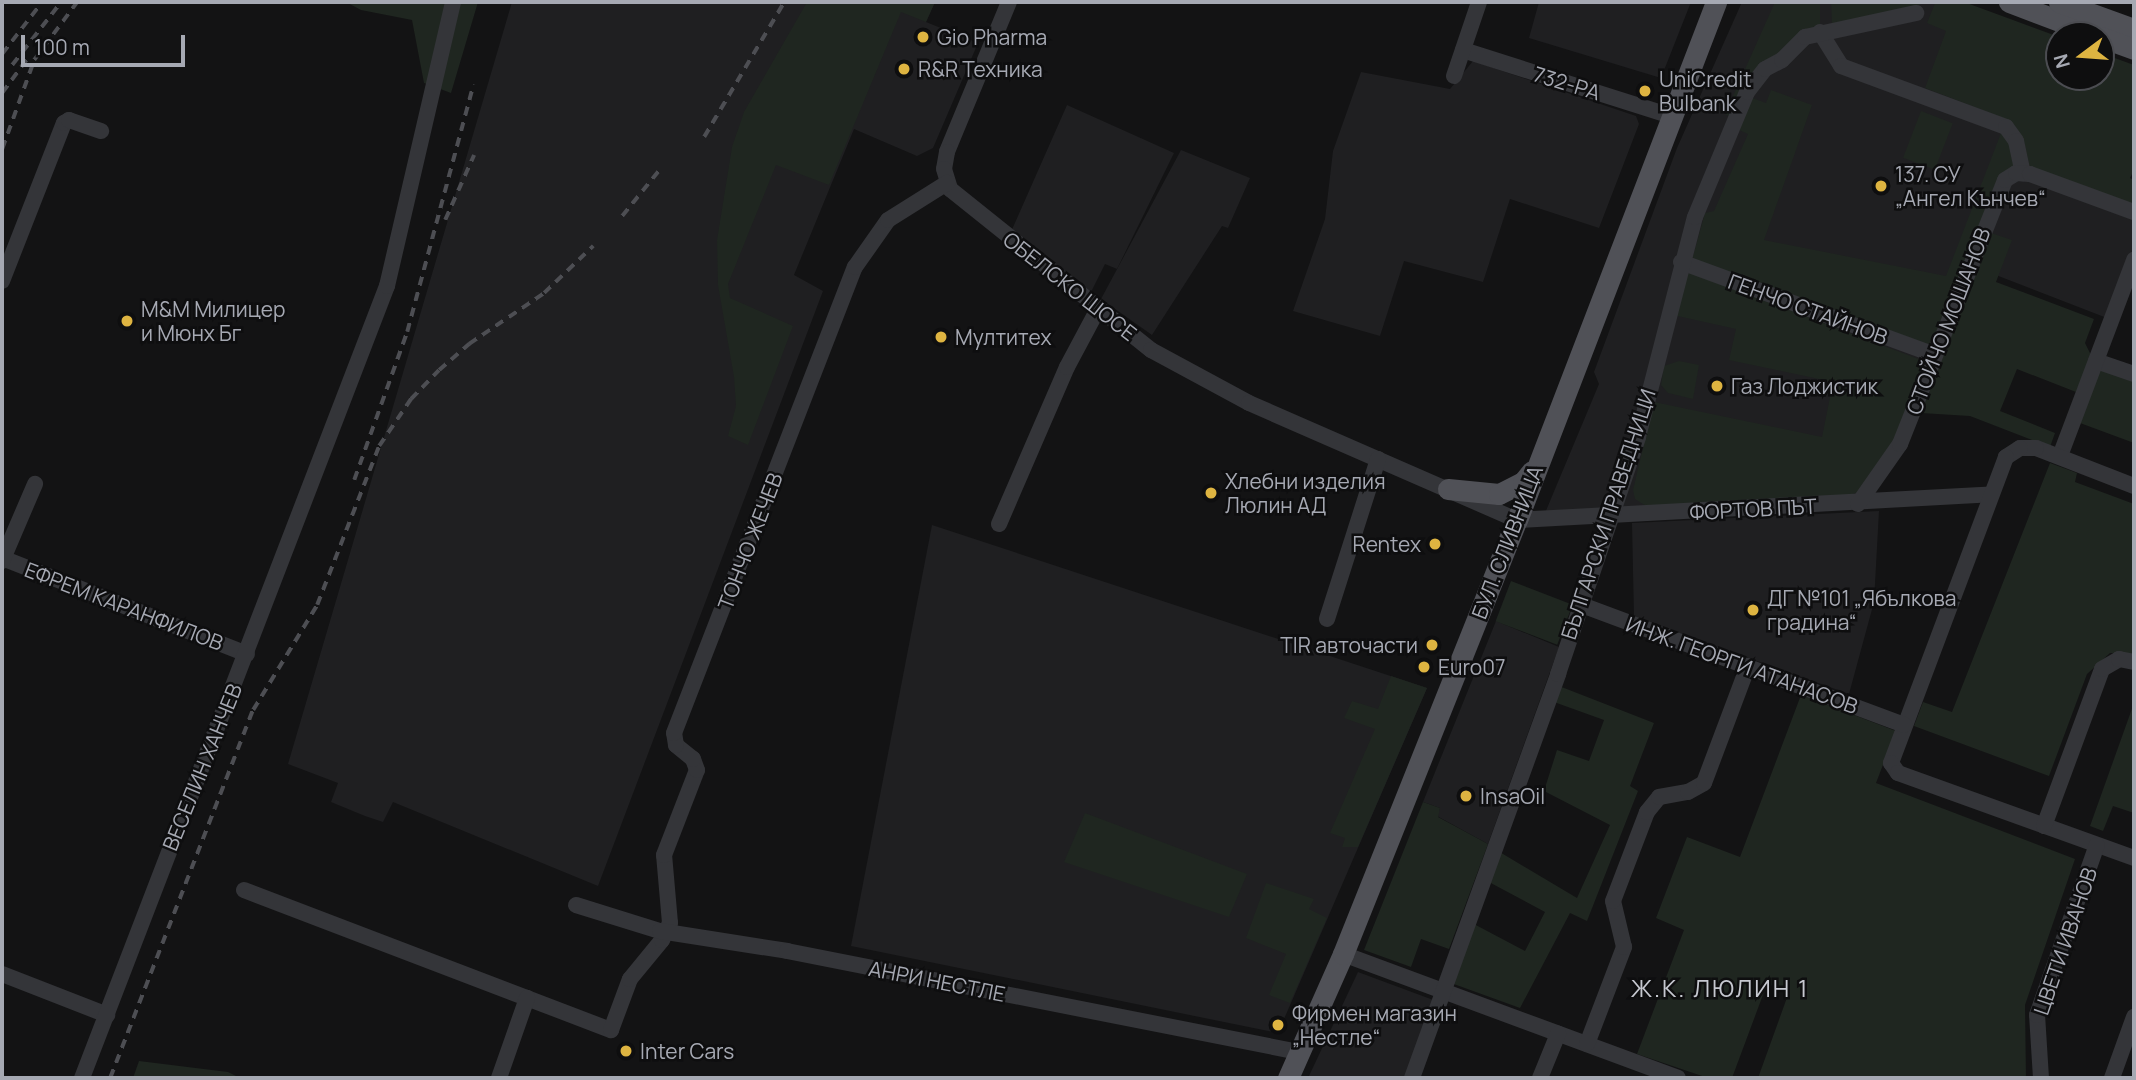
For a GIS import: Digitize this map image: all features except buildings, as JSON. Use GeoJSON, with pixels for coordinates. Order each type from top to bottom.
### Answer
{"type":"FeatureCollection","features":[{"type":"Feature","properties":{"kind":"main road","name":"БУЛ. СЛИВНИЦА"},"geometry":{"type":"LineString","coordinates":[[1288,1078],[1343,954],[1517,520],[1716,2]]}},
{"type":"Feature","properties":{"kind":"main road"},"geometry":{"type":"LineString","coordinates":[[2009,2],[2059,21]]}},
{"type":"Feature","properties":{"kind":"main road"},"geometry":{"type":"LineString","coordinates":[[2059,2],[2134,30]]}},
{"type":"Feature","properties":{"kind":"main road"},"geometry":{"type":"LineString","coordinates":[[2115,41],[2134,48]]}},
{"type":"Feature","properties":{"kind":"main road"},"geometry":{"type":"LineString","coordinates":[[1448,489],[1486,495],[1506,492],[1523,482],[1538,460]]}},
{"type":"Feature","properties":{"kind":"street","name":"ВЕСЕЛИН ХАНЧЕВ"},"geometry":{"type":"LineString","coordinates":[[82,1078],[387,286],[453,2]]}},
{"type":"Feature","properties":{"kind":"street"},"geometry":{"type":"LineString","coordinates":[[947,183],[947,152],[1009,2]]}},
{"type":"Feature","properties":{"kind":"street"},"geometry":{"type":"LineString","coordinates":[[1454,76],[1479,2]]}},
{"type":"Feature","properties":{"kind":"street","name":"БЪЛГАРСКИ ПРАВЕДНИЦИ"},"geometry":{"type":"LineString","coordinates":[[1412,1078],[1638,437],[1681,262],[1747,92],[1793,46],[1820,32],[1836,33],[1916,13]]}},
{"type":"Feature","properties":{"kind":"street"},"geometry":{"type":"LineString","coordinates":[[1820,32],[1839,63],[2006,127],[2016,141],[2023,173],[2134,212]]}},
{"type":"Feature","properties":{"kind":"street","name":"732-РА"},"geometry":{"type":"LineString","coordinates":[[1463,50],[1671,116]]}},
{"type":"Feature","properties":{"kind":"street"},"geometry":{"type":"LineString","coordinates":[[2,281],[64,123],[69,120],[101,131]]}},
{"type":"Feature","properties":{"kind":"street","name":"СТОЙЧО МОШАНОВ"},"geometry":{"type":"LineString","coordinates":[[1858,504],[1900,444],[2002,186],[2010,176],[2023,173]]}},
{"type":"Feature","properties":{"kind":"street","name":"ОБЕЛСКО ШОСЕ"},"geometry":{"type":"LineString","coordinates":[[947,183],[954,196],[1151,349],[1249,403],[1517,520]]}},
{"type":"Feature","properties":{"kind":"street","name":"ТОНЧО ЖЕЧЕВ"},"geometry":{"type":"LineString","coordinates":[[667,931],[671,914],[662,879],[664,855],[696,775],[694,762],[677,745],[674,733],[855,267],[888,220],[947,183]]}},
{"type":"Feature","properties":{"kind":"street"},"geometry":{"type":"LineString","coordinates":[[2060,456],[2134,260]]}},
{"type":"Feature","properties":{"kind":"street","name":"ГЕНЧО СТАЙНОВ"},"geometry":{"type":"LineString","coordinates":[[1681,262],[1935,355]]}},
{"type":"Feature","properties":{"kind":"street"},"geometry":{"type":"LineString","coordinates":[[999,524],[1067,367],[1098,309]]}},
{"type":"Feature","properties":{"kind":"street"},"geometry":{"type":"LineString","coordinates":[[2096,361],[2134,374]]}},
{"type":"Feature","properties":{"kind":"street"},"geometry":{"type":"LineString","coordinates":[[2134,486],[2060,456],[2028,447],[2012,452],[2001,464],[1891,763],[1895,772],[2134,858]]}},
{"type":"Feature","properties":{"kind":"street"},"geometry":{"type":"LineString","coordinates":[[1327,619],[1378,459]]}},
{"type":"Feature","properties":{"kind":"street"},"geometry":{"type":"LineString","coordinates":[[2,559],[35,484]]}},
{"type":"Feature","properties":{"kind":"street","name":"ФОРТОВ ПЪТ"},"geometry":{"type":"LineString","coordinates":[[1517,520],[1858,504],[1990,494]]}},
{"type":"Feature","properties":{"kind":"street","name":"ЕФРЕМ КАРАНФИЛОВ"},"geometry":{"type":"LineString","coordinates":[[2,559],[247,654]]}},
{"type":"Feature","properties":{"kind":"street","name":"ИНЖ. ГЕОРГИ АТАНАСОВ"},"geometry":{"type":"LineString","coordinates":[[1579,604],[1904,725]]}},
{"type":"Feature","properties":{"kind":"street"},"geometry":{"type":"LineString","coordinates":[[2044,826],[2102,668],[2119,659],[2134,662]]}},
{"type":"Feature","properties":{"kind":"street"},"geometry":{"type":"LineString","coordinates":[[1587,1044],[1624,947],[1613,901],[1647,812],[1659,797],[1688,792],[1704,783],[1748,666]]}},
{"type":"Feature","properties":{"kind":"street","name":"ЦВЕТИ ИВАНОВ"},"geometry":{"type":"LineString","coordinates":[[2041,1078],[2037,1015],[2097,845]]}},
{"type":"Feature","properties":{"kind":"street"},"geometry":{"type":"LineString","coordinates":[[243,890],[611,1030],[630,979],[667,931]]}},
{"type":"Feature","properties":{"kind":"street","name":"АНРИ НЕСТЛЕ"},"geometry":{"type":"LineString","coordinates":[[576,905],[667,931],[1299,1052]]}},
{"type":"Feature","properties":{"kind":"street"},"geometry":{"type":"LineString","coordinates":[[1343,954],[1678,1078]]}},
{"type":"Feature","properties":{"kind":"street"},"geometry":{"type":"LineString","coordinates":[[2,974],[107,1015]]}},
{"type":"Feature","properties":{"kind":"street"},"geometry":{"type":"LineString","coordinates":[[499,1078],[527,998]]}},
{"type":"Feature","properties":{"kind":"street"},"geometry":{"type":"LineString","coordinates":[[2112,1078],[2134,1017]]}},
{"type":"Feature","properties":{"kind":"street"},"geometry":{"type":"LineString","coordinates":[[1540,1078],[1558,1034]]}},
{"type":"Feature","properties":{"kind":"shaded area"},"geometry":{"type":"Polygon","coordinates":[[[346,2],[478,2],[451,93],[424,83],[412,20],[361,10],[346,2]]]}},
{"type":"Feature","properties":{"kind":"shaded area"},"geometry":{"type":"Polygon","coordinates":[[[512,2],[935,2],[926,22],[978,43],[933,148],[917,156],[854,129],[794,275],[823,291],[598,886],[393,802],[383,822],[365,816],[331,802],[338,783],[288,764],[512,2]]]}},
{"type":"Feature","properties":{"kind":"shaded area"},"geometry":{"type":"Polygon","coordinates":[[[807,2],[935,2],[926,22],[901,12],[829,185],[776,165],[728,284],[730,298],[793,326],[748,445],[728,436],[736,406],[734,377],[718,285],[717,240],[732,147],[744,112],[807,2]]]}},
{"type":"Feature","properties":{"kind":"shaded area"},"geometry":{"type":"Polygon","coordinates":[[[1539,2],[1691,2],[1661,78],[1529,38],[1539,2]]]}},
{"type":"Feature","properties":{"kind":"shaded area"},"geometry":{"type":"Polygon","coordinates":[[[1742,2],[1964,2],[2045,66],[2045,91],[2102,91],[2114,204],[2134,212],[2134,260],[2112,320],[1970,265],[1858,504],[1545,513],[1599,384],[1594,372],[1677,148],[1742,2]]]}},
{"type":"Feature","properties":{"kind":"shaded area"},"geometry":{"type":"Polygon","coordinates":[[[1775,2],[1820,2],[1820,26],[1804,31],[1780,54],[1761,62],[1731,117],[1725,114],[1775,2]]]}},
{"type":"Feature","properties":{"kind":"shaded area"},"geometry":{"type":"Polygon","coordinates":[[[1831,2],[1927,2],[1865,22],[1832,24],[1831,2]]]}},
{"type":"Feature","properties":{"kind":"shaded area"},"geometry":{"type":"Polygon","coordinates":[[[1964,2],[2045,32],[2045,91],[2115,91],[2115,58],[2134,65],[2134,170],[2130,178],[2134,180],[2134,206],[2030,168],[2023,138],[2011,121],[1925,88],[1946,31],[1927,23],[1935,3],[1964,2]]]}},
{"type":"Feature","properties":{"kind":"shaded area"},"geometry":{"type":"Polygon","coordinates":[[[1473,61],[1636,116],[1639,124],[1599,228],[1510,199],[1483,282],[1404,261],[1380,336],[1293,311],[1325,219],[1333,151],[1361,72],[1450,89],[1473,61]]]}},
{"type":"Feature","properties":{"kind":"shaded area"},"geometry":{"type":"Polygon","coordinates":[[[1771,90],[1812,105],[1764,240],[1946,276],[2001,133],[2009,143],[2014,168],[1930,345],[1692,260],[1705,213],[1714,211],[1748,134],[1737,129],[1750,97],[1766,103],[1771,90]]]}},
{"type":"Feature","properties":{"kind":"shaded area"},"geometry":{"type":"Polygon","coordinates":[[[1067,105],[1174,153],[1117,269],[1105,264],[1091,292],[1010,234],[1067,105]]]}},
{"type":"Feature","properties":{"kind":"shaded area"},"geometry":{"type":"Polygon","coordinates":[[[1921,111],[1953,123],[1935,170],[1903,158],[1921,111]]]}},
{"type":"Feature","properties":{"kind":"shaded area"},"geometry":{"type":"Polygon","coordinates":[[[1181,150],[1250,178],[1228,228],[1222,226],[1152,335],[1101,299],[1181,150]]]}},
{"type":"Feature","properties":{"kind":"shaded area"},"geometry":{"type":"Polygon","coordinates":[[[1991,233],[2012,240],[1996,282],[2094,319],[2085,343],[2091,355],[2076,392],[2017,369],[2000,411],[2055,433],[2050,447],[1970,416],[1921,413],[1991,233]]]}},
{"type":"Feature","properties":{"kind":"shaded area"},"geometry":{"type":"Polygon","coordinates":[[[1688,272],[1921,360],[1924,365],[1894,447],[1863,490],[1848,496],[1646,506],[1635,499],[1633,490],[1654,402],[1822,437],[1833,382],[1729,360],[1736,329],[1673,315],[1688,272]]]}},
{"type":"Feature","properties":{"kind":"shaded area"},"geometry":{"type":"Polygon","coordinates":[[[1679,361],[1699,365],[1693,399],[1668,393],[1661,385],[1664,366],[1679,361]]]}},
{"type":"Feature","properties":{"kind":"shaded area"},"geometry":{"type":"Polygon","coordinates":[[[2100,368],[2134,381],[2134,443],[2080,423],[2100,368]]]}},
{"type":"Feature","properties":{"kind":"shaded area"},"geometry":{"type":"Polygon","coordinates":[[[2050,463],[2077,473],[2075,482],[2134,504],[2134,654],[2110,653],[2087,674],[2049,776],[1914,726],[1923,702],[1952,712],[2050,463]]]}},
{"type":"Feature","properties":{"kind":"shaded area","name":"ДГ №101 „Ябълкова градина“"},"geometry":{"type":"Polygon","coordinates":[[[1879,511],[1874,602],[1849,694],[1634,617],[1632,523],[1879,511]]]}},
{"type":"Feature","properties":{"kind":"shaded area"},"geometry":{"type":"Polygon","coordinates":[[[932,525],[1427,688],[1278,1033],[851,946],[932,525]]]}},
{"type":"Feature","properties":{"kind":"shaded area"},"geometry":{"type":"Polygon","coordinates":[[[1511,581],[1573,605],[1557,645],[1496,621],[1511,581]]]}},
{"type":"Feature","properties":{"kind":"shaded area"},"geometry":{"type":"Polygon","coordinates":[[[1496,621],[1559,647],[1488,844],[1437,816],[1440,808],[1423,802],[1496,621]]]}},
{"type":"Feature","properties":{"kind":"shaded area"},"geometry":{"type":"Polygon","coordinates":[[[1391,676],[1427,688],[1358,847],[1342,847],[1345,838],[1330,833],[1375,729],[1344,718],[1352,701],[1378,709],[1391,676]]]}},
{"type":"Feature","properties":{"kind":"shaded area"},"geometry":{"type":"Polygon","coordinates":[[[1559,686],[1654,723],[1630,786],[1638,791],[1587,921],[1570,913],[1520,1008],[1451,983],[1472,923],[1525,951],[1545,912],[1487,881],[1498,851],[1577,898],[1610,825],[1544,791],[1557,750],[1589,761],[1604,720],[1554,702],[1559,686]]]}},
{"type":"Feature","properties":{"kind":"shaded area"},"geometry":{"type":"Polygon","coordinates":[[[1801,695],[1896,731],[1876,783],[2075,859],[2025,1005],[2026,1078],[1758,1078],[1789,992],[1767,984],[1732,1078],[1708,1078],[1637,1054],[1684,930],[1656,918],[1687,837],[1740,857],[1801,695]]]}},
{"type":"Feature","properties":{"kind":"shaded area"},"geometry":{"type":"Polygon","coordinates":[[[2134,703],[2134,813],[2113,806],[2103,831],[2090,826],[2134,703]]]}},
{"type":"Feature","properties":{"kind":"shaded area"},"geometry":{"type":"Polygon","coordinates":[[[1423,802],[1440,808],[1438,817],[1488,844],[1449,949],[1421,939],[1411,967],[1364,950],[1423,802]]]}},
{"type":"Feature","properties":{"kind":"shaded area"},"geometry":{"type":"Polygon","coordinates":[[[1085,813],[1247,874],[1229,917],[1064,862],[1085,813]]]}},
{"type":"Feature","properties":{"kind":"shaded area"},"geometry":{"type":"Polygon","coordinates":[[[1266,883],[1314,899],[1309,909],[1327,918],[1290,1003],[1269,995],[1286,954],[1246,938],[1266,883]]]}},
{"type":"Feature","properties":{"kind":"shaded area"},"geometry":{"type":"Polygon","coordinates":[[[1358,972],[1436,1001],[1407,1078],[1308,1078],[1358,972]]]}},
{"type":"Feature","properties":{"kind":"shaded area"},"geometry":{"type":"Polygon","coordinates":[[[139,1061],[228,1072],[240,1078],[133,1078],[139,1061]]]}},
{"type":"Feature","properties":{"kind":"railway"},"geometry":{"type":"LineString","coordinates":[[2,54],[42,2]]}},
{"type":"Feature","properties":{"kind":"railway"},"geometry":{"type":"LineString","coordinates":[[12,65],[61,2]]}},
{"type":"Feature","properties":{"kind":"railway"},"geometry":{"type":"LineString","coordinates":[[2,149],[34,60],[77,2]]}},
{"type":"Feature","properties":{"kind":"railway"},"geometry":{"type":"LineString","coordinates":[[704,137],[784,2]]}},
{"type":"Feature","properties":{"kind":"railway"},"geometry":{"type":"LineString","coordinates":[[2,93],[27,59]]}},
{"type":"Feature","properties":{"kind":"railway"},"geometry":{"type":"LineString","coordinates":[[354,480],[407,332],[473,85]]}},
{"type":"Feature","properties":{"kind":"railway"},"geometry":{"type":"LineString","coordinates":[[445,220],[474,155]]}},
{"type":"Feature","properties":{"kind":"railway"},"geometry":{"type":"LineString","coordinates":[[622,216],[661,168]]}},
{"type":"Feature","properties":{"kind":"railway"},"geometry":{"type":"LineString","coordinates":[[110,1078],[253,710],[317,605],[379,446],[411,399],[439,370],[469,344],[544,293],[593,246]]}},
{"type":"Feature","properties":{"kind":"place","name":"Gio Pharma"},"geometry":{"type":"Point","coordinates":[923,37]}},
{"type":"Feature","properties":{"kind":"place","name":"R&R Техника"},"geometry":{"type":"Point","coordinates":[904,69]}},
{"type":"Feature","properties":{"kind":"place","name":"UniCredit Bulbank"},"geometry":{"type":"Point","coordinates":[1645,91]}},
{"type":"Feature","properties":{"kind":"place","name":"137. СУ „Ангел Кънчев“"},"geometry":{"type":"Point","coordinates":[1881,186]}},
{"type":"Feature","properties":{"kind":"place","name":"М&M Mилицер и Мюнх Бг"},"geometry":{"type":"Point","coordinates":[127,321]}},
{"type":"Feature","properties":{"kind":"place","name":"Мултитех"},"geometry":{"type":"Point","coordinates":[941,337]}},
{"type":"Feature","properties":{"kind":"place","name":"Газ Лоджистик"},"geometry":{"type":"Point","coordinates":[1717,386]}},
{"type":"Feature","properties":{"kind":"place","name":"Хлебни изделия Люлин АД"},"geometry":{"type":"Point","coordinates":[1211,493]}},
{"type":"Feature","properties":{"kind":"place","name":"Rentex"},"geometry":{"type":"Point","coordinates":[1435,544]}},
{"type":"Feature","properties":{"kind":"place","name":"ДГ №101 „Ябълкова градина“"},"geometry":{"type":"Point","coordinates":[1753,610]}},
{"type":"Feature","properties":{"kind":"place","name":"TIR авточасти"},"geometry":{"type":"Point","coordinates":[1432,645]}},
{"type":"Feature","properties":{"kind":"place","name":"Euro07"},"geometry":{"type":"Point","coordinates":[1424,667]}},
{"type":"Feature","properties":{"kind":"place","name":"InsaOil"},"geometry":{"type":"Point","coordinates":[1466,796]}},
{"type":"Feature","properties":{"kind":"place","name":"Фирмен магазин „Нестле“"},"geometry":{"type":"Point","coordinates":[1278,1025]}},
{"type":"Feature","properties":{"kind":"place","name":"Inter Cars"},"geometry":{"type":"Point","coordinates":[626,1051]}},
{"type":"Feature","properties":{"kind":"district","name":"Ж.К. ЛЮЛИН 1"},"geometry":{"type":"Point","coordinates":[1720,988]}}]}
